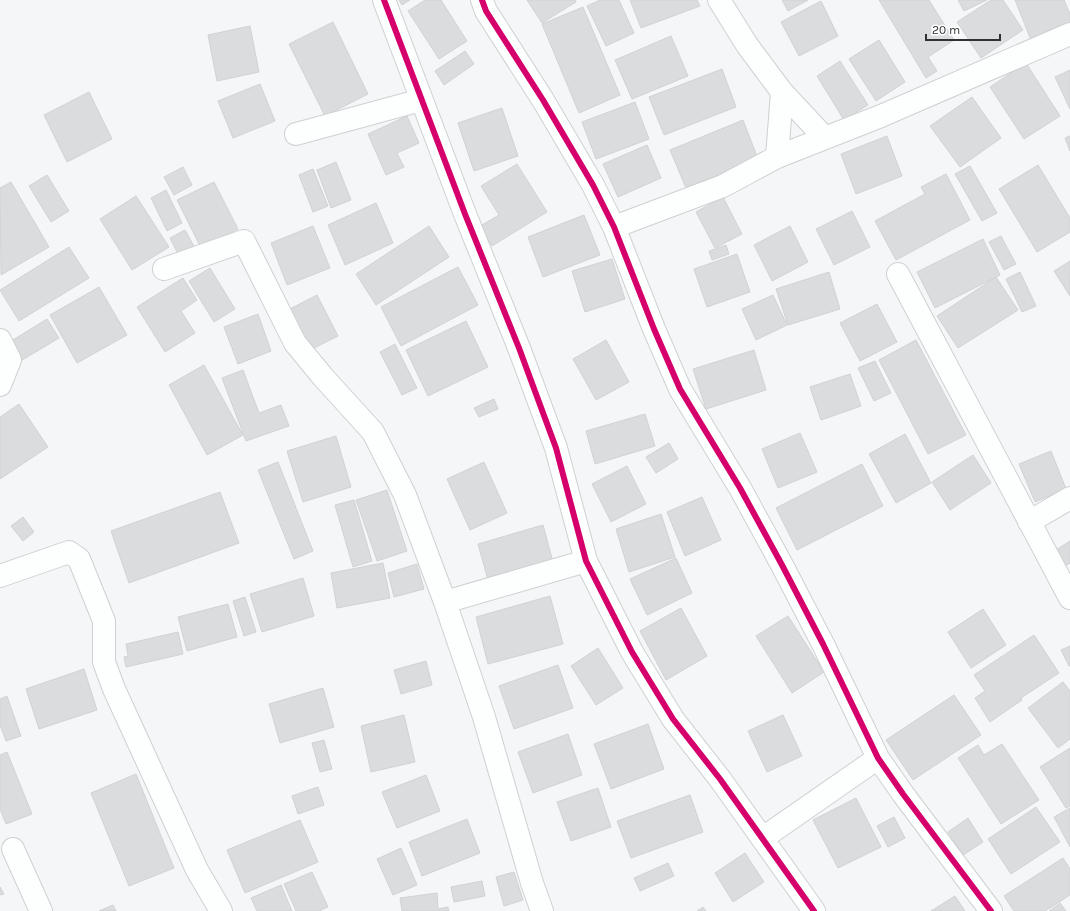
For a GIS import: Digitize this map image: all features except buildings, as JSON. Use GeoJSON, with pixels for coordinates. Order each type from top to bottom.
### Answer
{"type":"FeatureCollection","features":[{"type":"Feature","properties":{"kind":"street"},"geometry":{"type":"LineString","coordinates":[[384,0],[464,214],[519,348],[556,448],[586,561],[632,652],[673,719],[720,779],[814,911]]}},
{"type":"Feature","properties":{"kind":"street"},"geometry":{"type":"LineString","coordinates":[[482,0],[486,11],[544,100],[593,185],[614,227],[680,389],[740,488],[782,565],[823,644],[878,758],[903,794],[991,911]]}},
{"type":"Feature","properties":{"kind":"street"},"geometry":{"type":"LineString","coordinates":[[719,0],[747,45],[782,92],[824,137]]}},
{"type":"Feature","properties":{"kind":"street"},"geometry":{"type":"LineString","coordinates":[[614,227],[723,186],[777,157],[824,137],[881,116],[1070,34]]}},
{"type":"Feature","properties":{"kind":"street"},"geometry":{"type":"LineString","coordinates":[[777,157],[782,92]]}},
{"type":"Feature","properties":{"kind":"street"},"geometry":{"type":"LineString","coordinates":[[296,134],[421,100]]}},
{"type":"Feature","properties":{"kind":"street"},"geometry":{"type":"LineString","coordinates":[[164,269],[244,241],[295,343],[323,378],[373,432],[405,495],[445,602],[484,717],[532,883],[542,911]]}},
{"type":"Feature","properties":{"kind":"street"},"geometry":{"type":"LineString","coordinates":[[898,274],[1070,598]]}},
{"type":"Feature","properties":{"kind":"street"},"geometry":{"type":"LineString","coordinates":[[0,340],[10,360],[0,385]]}},
{"type":"Feature","properties":{"kind":"street"},"geometry":{"type":"LineString","coordinates":[[1029,522],[1070,498]]}},
{"type":"Feature","properties":{"kind":"street"},"geometry":{"type":"LineString","coordinates":[[0,576],[69,552],[79,559],[104,622],[104,662],[114,689],[197,870],[221,911]]}},
{"type":"Feature","properties":{"kind":"street"},"geometry":{"type":"LineString","coordinates":[[445,602],[586,561]]}},
{"type":"Feature","properties":{"kind":"street"},"geometry":{"type":"LineString","coordinates":[[762,838],[878,758]]}},
{"type":"Feature","properties":{"kind":"street"},"geometry":{"type":"LineString","coordinates":[[13,849],[41,911]]}},
{"type":"Feature","properties":{"kind":"cycle path"},"geometry":{"type":"LineString","coordinates":[[384,0],[465,214],[519,348],[556,448],[586,561],[632,652],[673,719],[720,779],[814,911]]}},
{"type":"Feature","properties":{"kind":"cycle path"},"geometry":{"type":"LineString","coordinates":[[482,0],[486,11],[543,100],[593,185],[614,227],[654,329],[680,389],[740,488],[782,565],[823,644],[878,758],[903,794],[991,911]]}}]}
